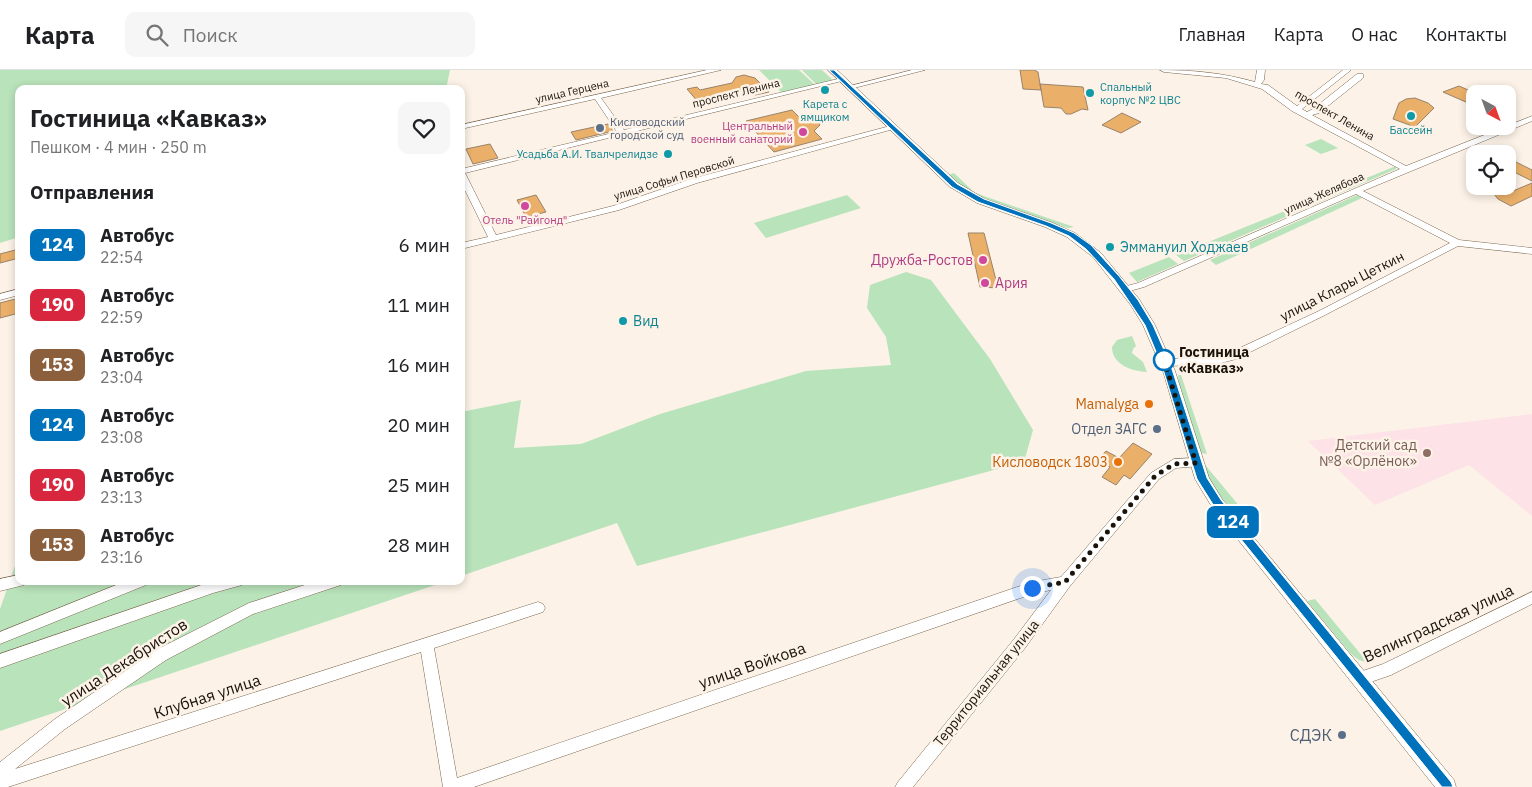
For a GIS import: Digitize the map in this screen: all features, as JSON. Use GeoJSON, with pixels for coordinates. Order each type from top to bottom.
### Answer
{"type":"FeatureCollection","features":[{"type":"Feature","properties":{"kind":"main road"},"geometry":{"type":"LineString","coordinates":[[832,70],[944,177],[967,193],[995,206],[1059,229],[1080,240],[1097,255],[1126,290],[1149,325],[1165,363],[1202,479],[1217,503],[1446,787]]}},
{"type":"Feature","properties":{"kind":"street","name":"улица Герцена"},"geometry":{"type":"LineString","coordinates":[[465,126],[717,70]]}},
{"type":"Feature","properties":{"kind":"street","name":"проспект Ленина"},"geometry":{"type":"LineString","coordinates":[[465,172],[622,133],[846,84],[921,70]]}},
{"type":"Feature","properties":{"kind":"street","name":"проспект Ленина"},"geometry":{"type":"LineString","coordinates":[[1164,70],[1207,71],[1257,84],[1270,90],[1306,116],[1406,169]]}},
{"type":"Feature","properties":{"kind":"street"},"geometry":{"type":"LineString","coordinates":[[1257,84],[1260,80],[1261,70]]}},
{"type":"Feature","properties":{"kind":"street"},"geometry":{"type":"LineString","coordinates":[[1295,109],[1302,106],[1347,70]]}},
{"type":"Feature","properties":{"kind":"street"},"geometry":{"type":"LineString","coordinates":[[1306,116],[1316,111],[1360,76]]}},
{"type":"Feature","properties":{"kind":"street"},"geometry":{"type":"LineString","coordinates":[[597,97],[622,133]]}},
{"type":"Feature","properties":{"kind":"street","name":"улица Желябова"},"geometry":{"type":"LineString","coordinates":[[1126,290],[1406,169],[1532,118]]}},
{"type":"Feature","properties":{"kind":"street","name":"улица Софьи Перовской"},"geometry":{"type":"LineString","coordinates":[[465,245],[616,208],[694,181],[893,128]]}},
{"type":"Feature","properties":{"kind":"street"},"geometry":{"type":"LineString","coordinates":[[465,181],[493,238]]}},
{"type":"Feature","properties":{"kind":"street"},"geometry":{"type":"LineString","coordinates":[[1356,191],[1457,243],[1532,251]]}},
{"type":"Feature","properties":{"kind":"street","name":"улица Клары Цеткин"},"geometry":{"type":"LineString","coordinates":[[1165,363],[1214,361],[1232,356],[1322,313],[1457,243]]}},
{"type":"Feature","properties":{"kind":"street"},"geometry":{"type":"LineString","coordinates":[[0,297],[15,293]]}},
{"type":"Feature","properties":{"kind":"street","name":"Территориальная улица"},"geometry":{"type":"LineString","coordinates":[[903,787],[1020,642],[1065,582],[1155,476],[1174,464],[1196,463]]}},
{"type":"Feature","properties":{"kind":"street"},"geometry":{"type":"LineString","coordinates":[[0,585],[15,582]]}},
{"type":"Feature","properties":{"kind":"street","name":"улица Войкова"},"geometry":{"type":"LineString","coordinates":[[452,787],[1032,588],[1065,582]]}},
{"type":"Feature","properties":{"kind":"street"},"geometry":{"type":"LineString","coordinates":[[0,638],[130,585]]}},
{"type":"Feature","properties":{"kind":"street","name":"улица Декабристов"},"geometry":{"type":"LineString","coordinates":[[0,661],[220,585]]}},
{"type":"Feature","properties":{"kind":"street","name":"улица Декабристов"},"geometry":{"type":"LineString","coordinates":[[0,772],[81,709],[185,641],[249,609],[324,585]]}},
{"type":"Feature","properties":{"kind":"street","name":"Велинградская улица"},"geometry":{"type":"LineString","coordinates":[[1359,679],[1386,670],[1532,598]]}},
{"type":"Feature","properties":{"kind":"street","name":"Клубная улица"},"geometry":{"type":"LineString","coordinates":[[0,782],[538,608]]}},
{"type":"Feature","properties":{"kind":"street"},"geometry":{"type":"LineString","coordinates":[[426,644],[452,787]]}},
{"type":"Feature","properties":{"kind":"shaded area","name":"Детский сад №8 «Орлёнок»"},"geometry":{"type":"Polygon","coordinates":[[[1532,414],[1532,516],[1469,465],[1375,505],[1308,441],[1532,414]]]}},
{"type":"Feature","properties":{"kind":"green space"},"geometry":{"type":"Polygon","coordinates":[[[0,70],[450,70],[447,85],[15,85],[15,238],[0,243],[0,70]]]}},
{"type":"Feature","properties":{"kind":"green space"},"geometry":{"type":"Polygon","coordinates":[[[759,70],[799,70],[815,85],[782,93],[759,70]]]}},
{"type":"Feature","properties":{"kind":"green space"},"geometry":{"type":"Polygon","coordinates":[[[802,70],[822,70],[834,81],[817,85],[802,70]]]}},
{"type":"Feature","properties":{"kind":"green space"},"geometry":{"type":"Polygon","coordinates":[[[1321,139],[1338,148],[1321,154],[1305,145],[1321,139]]]}},
{"type":"Feature","properties":{"kind":"green space"},"geometry":{"type":"Polygon","coordinates":[[[1396,166],[1396,169],[1184,261],[1176,255],[1396,166]]]}},
{"type":"Feature","properties":{"kind":"green space"},"geometry":{"type":"Polygon","coordinates":[[[954,173],[975,193],[1074,227],[1068,228],[973,194],[948,175],[954,173]]]}},
{"type":"Feature","properties":{"kind":"green space"},"geometry":{"type":"Polygon","coordinates":[[[847,195],[861,208],[766,238],[754,223],[847,195]]]}},
{"type":"Feature","properties":{"kind":"green space"},"geometry":{"type":"Polygon","coordinates":[[[1357,195],[1362,198],[1216,265],[1210,260],[1357,195]]]}},
{"type":"Feature","properties":{"kind":"green space"},"geometry":{"type":"Polygon","coordinates":[[[1169,257],[1178,264],[1137,282],[1129,273],[1169,257]]]}},
{"type":"Feature","properties":{"kind":"green space"},"geometry":{"type":"Polygon","coordinates":[[[906,272],[931,280],[990,359],[1033,430],[1024,462],[637,566],[617,523],[465,575],[465,411],[521,400],[514,448],[581,444],[660,414],[806,371],[891,365],[886,337],[867,308],[870,285],[906,272]]]}},
{"type":"Feature","properties":{"kind":"green space"},"geometry":{"type":"Polygon","coordinates":[[[1132,336],[1136,346],[1132,353],[1143,362],[1147,372],[1124,366],[1115,358],[1112,347],[1117,340],[1132,336]]]}},
{"type":"Feature","properties":{"kind":"green space"},"geometry":{"type":"Polygon","coordinates":[[[1178,375],[1181,375],[1207,454],[1201,453],[1178,375]]]}},
{"type":"Feature","properties":{"kind":"green space"},"geometry":{"type":"Polygon","coordinates":[[[1206,466],[1241,508],[1233,511],[1211,484],[1206,472],[1206,466]]]}},
{"type":"Feature","properties":{"kind":"green space"},"geometry":{"type":"Polygon","coordinates":[[[15,566],[15,585],[435,585],[0,731],[0,609],[15,566]]]}},
{"type":"Feature","properties":{"kind":"green space"},"geometry":{"type":"Polygon","coordinates":[[[1315,599],[1368,663],[1359,660],[1351,654],[1307,601],[1315,599]]]}},
{"type":"Feature","properties":{"kind":"building"},"geometry":{"type":"Polygon","coordinates":[[[1020,70],[1034,70],[1038,72],[1041,90],[1023,89],[1020,70]]]}},
{"type":"Feature","properties":{"kind":"building"},"geometry":{"type":"Polygon","coordinates":[[[744,75],[755,78],[769,92],[755,95],[749,89],[698,102],[687,89],[697,87],[700,90],[732,83],[736,77],[744,75]]]}},
{"type":"Feature","properties":{"kind":"building"},"geometry":{"type":"Polygon","coordinates":[[[1040,84],[1083,87],[1088,110],[1082,109],[1066,114],[1061,108],[1044,107],[1040,84]]]}},
{"type":"Feature","properties":{"kind":"building"},"geometry":{"type":"Polygon","coordinates":[[[1459,86],[1466,89],[1466,102],[1443,92],[1459,86]]]}},
{"type":"Feature","properties":{"kind":"building","name":"Бассейн"},"geometry":{"type":"Polygon","coordinates":[[[1415,98],[1428,103],[1434,108],[1415,127],[1393,119],[1399,103],[1406,99],[1415,98]]]}},
{"type":"Feature","properties":{"kind":"building","name":"Центральный военный санаторий"},"geometry":{"type":"Polygon","coordinates":[[[792,110],[801,119],[811,118],[818,121],[820,125],[814,131],[822,139],[774,152],[746,121],[792,110]]]}},
{"type":"Feature","properties":{"kind":"building"},"geometry":{"type":"Polygon","coordinates":[[[1122,113],[1141,122],[1121,133],[1102,125],[1122,113]]]}},
{"type":"Feature","properties":{"kind":"building"},"geometry":{"type":"Polygon","coordinates":[[[608,124],[613,131],[576,140],[571,132],[608,124]]]}},
{"type":"Feature","properties":{"kind":"building"},"geometry":{"type":"Polygon","coordinates":[[[490,144],[498,158],[473,164],[466,149],[490,144]]]}},
{"type":"Feature","properties":{"kind":"building"},"geometry":{"type":"Polygon","coordinates":[[[1516,162],[1532,170],[1532,181],[1516,173],[1516,162]]]}},
{"type":"Feature","properties":{"kind":"building"},"geometry":{"type":"Polygon","coordinates":[[[1532,183],[1532,196],[1511,206],[1498,199],[1495,195],[1516,195],[1516,190],[1532,183]]]}},
{"type":"Feature","properties":{"kind":"building","name":"Отель \"Райгонд\""},"geometry":{"type":"Polygon","coordinates":[[[536,195],[546,212],[526,217],[517,200],[536,195]]]}},
{"type":"Feature","properties":{"kind":"building","name":"Дружба-Ростов"},"geometry":{"type":"Polygon","coordinates":[[[968,233],[984,233],[998,288],[980,287],[968,233]]]}},
{"type":"Feature","properties":{"kind":"building"},"geometry":{"type":"Polygon","coordinates":[[[15,250],[15,259],[0,263],[0,254],[15,250]]]}},
{"type":"Feature","properties":{"kind":"building"},"geometry":{"type":"Polygon","coordinates":[[[15,299],[15,314],[0,318],[0,303],[15,299]]]}},
{"type":"Feature","properties":{"kind":"building","name":"Кисловодск 1803"},"geometry":{"type":"Polygon","coordinates":[[[1133,443],[1152,454],[1130,479],[1124,475],[1116,485],[1102,477],[1110,467],[1098,460],[1106,451],[1119,458],[1133,443]]]}},
{"type":"Feature","properties":{"kind":"bus line","name":"124"},"geometry":{"type":"LineString","coordinates":[[832,70],[954,185],[981,201],[1059,229],[1080,240],[1097,255],[1135,302],[1149,325],[1169,371],[1202,479],[1217,503],[1446,787]]}},
{"type":"Feature","properties":{"kind":"place","name":"Карета с ямщиком"},"geometry":{"type":"Point","coordinates":[825,90]}},
{"type":"Feature","properties":{"kind":"place","name":"Спальный корпус №2 ЦВС"},"geometry":{"type":"Point","coordinates":[1090,93]}},
{"type":"Feature","properties":{"kind":"place","name":"Бассейн"},"geometry":{"type":"Point","coordinates":[1411,116]}},
{"type":"Feature","properties":{"kind":"place","name":"Кисловодский городской суд"},"geometry":{"type":"Point","coordinates":[600,128]}},
{"type":"Feature","properties":{"kind":"place","name":"Центральный военный санаторий"},"geometry":{"type":"Point","coordinates":[803,132]}},
{"type":"Feature","properties":{"kind":"place","name":"Усадьба А.И. Твалчрелидзе"},"geometry":{"type":"Point","coordinates":[668,154]}},
{"type":"Feature","properties":{"kind":"place","name":"Отель \"Райгонд\""},"geometry":{"type":"Point","coordinates":[525,206]}},
{"type":"Feature","properties":{"kind":"place","name":"Эммануил Ходжаев"},"geometry":{"type":"Point","coordinates":[1110,247]}},
{"type":"Feature","properties":{"kind":"place","name":"Дружба-Ростов"},"geometry":{"type":"Point","coordinates":[983,260]}},
{"type":"Feature","properties":{"kind":"place","name":"Ария"},"geometry":{"type":"Point","coordinates":[985,283]}},
{"type":"Feature","properties":{"kind":"place","name":"Вид"},"geometry":{"type":"Point","coordinates":[623,321]}},
{"type":"Feature","properties":{"kind":"place","name":"Гостиница «Кавказ»"},"geometry":{"type":"Point","coordinates":[1164,360]}},
{"type":"Feature","properties":{"kind":"place","name":"Mamalyga"},"geometry":{"type":"Point","coordinates":[1149,404]}},
{"type":"Feature","properties":{"kind":"place","name":"Отдел ЗАГС"},"geometry":{"type":"Point","coordinates":[1157,429]}},
{"type":"Feature","properties":{"kind":"place","name":"Детский сад №8 «Орлёнок»"},"geometry":{"type":"Point","coordinates":[1427,453]}},
{"type":"Feature","properties":{"kind":"place","name":"Кисловодск 1803"},"geometry":{"type":"Point","coordinates":[1118,462]}},
{"type":"Feature","properties":{"kind":"place","name":"СДЭК"},"geometry":{"type":"Point","coordinates":[1342,735]}},
{"type":"Feature","properties":{"kind":"route"},"geometry":{"type":"LineString","coordinates":[[1032,588],[1065,582],[1155,476],[1174,464],[1196,463],[1169,371],[1164,360]]}}]}
